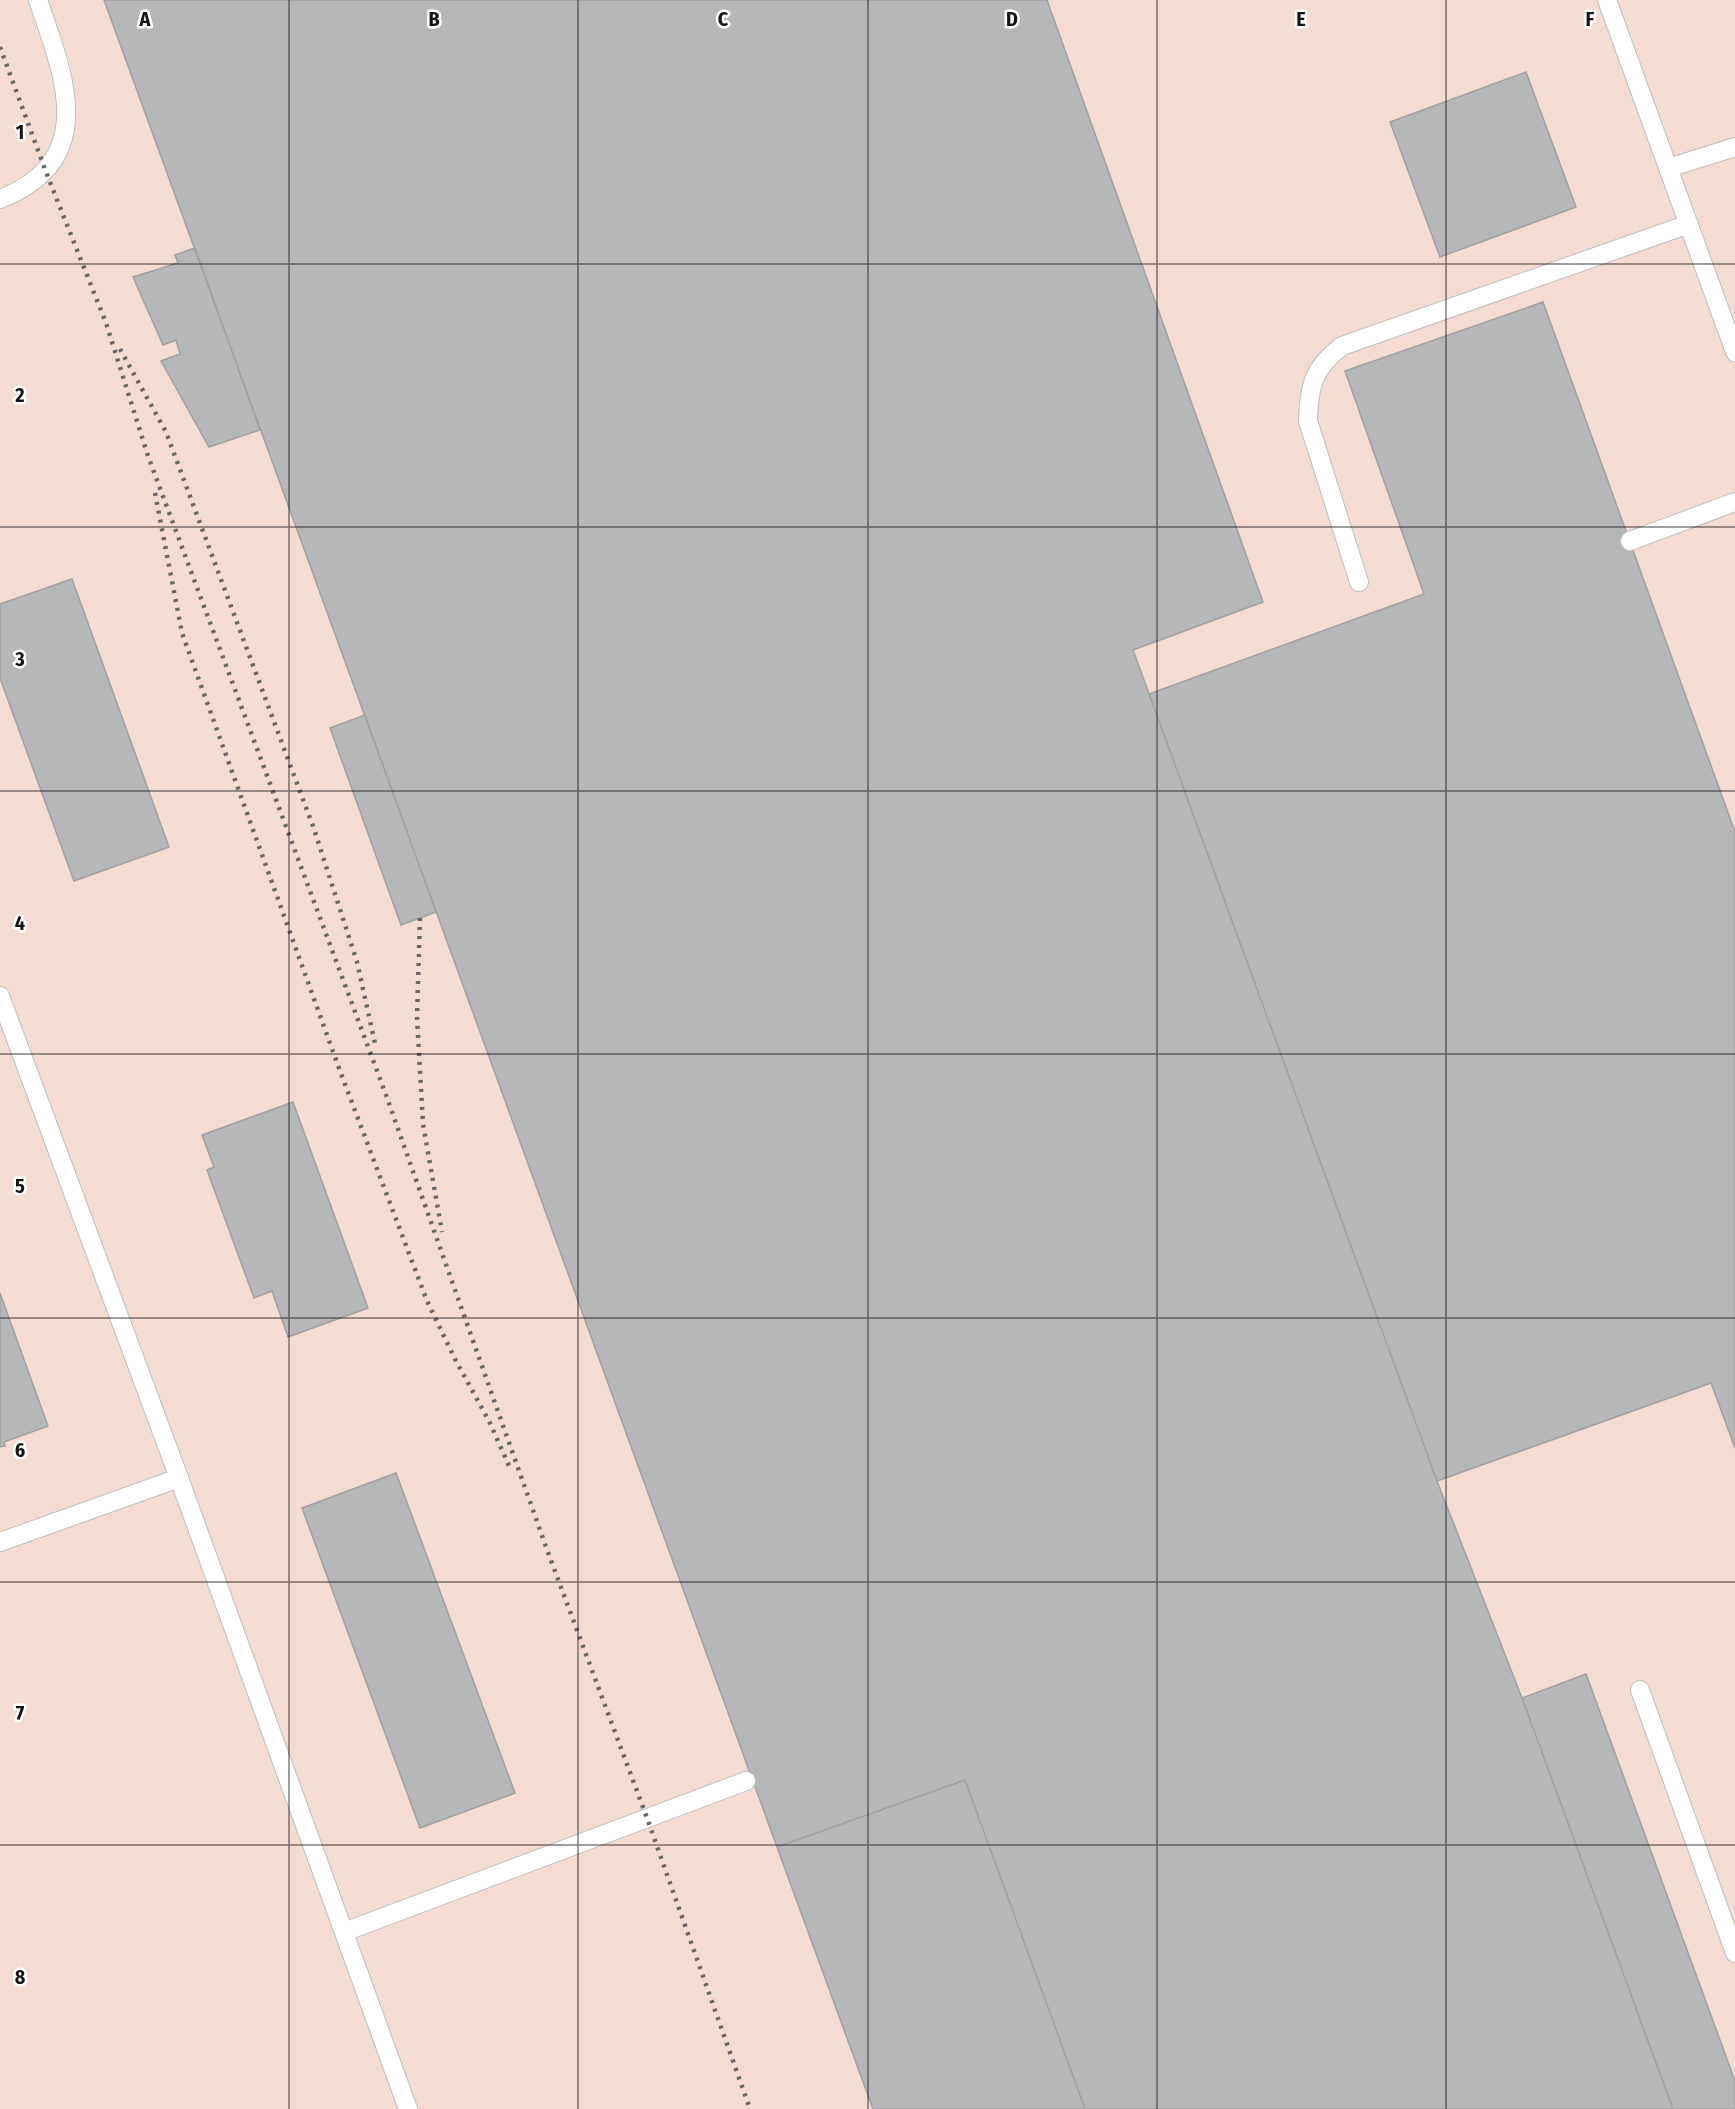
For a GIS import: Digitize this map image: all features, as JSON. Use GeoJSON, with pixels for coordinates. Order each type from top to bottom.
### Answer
{"type":"FeatureCollection","features":[{"type":"Feature","properties":{"kind":"lane"},"geometry":{"type":"LineString","coordinates":[[0,199],[31,184],[46,172],[64,137],[66,95],[58,55],[38,0]]}},
{"type":"Feature","properties":{"kind":"lane"},"geometry":{"type":"LineString","coordinates":[[1607,0],[1734,344]]}},
{"type":"Feature","properties":{"kind":"lane"},"geometry":{"type":"LineString","coordinates":[[1668,168],[1735,147]]}},
{"type":"Feature","properties":{"kind":"lane"},"geometry":{"type":"LineString","coordinates":[[1359,582],[1308,421],[1308,395],[1316,374],[1327,358],[1342,346],[1689,224]]}},
{"type":"Feature","properties":{"kind":"lane"},"geometry":{"type":"LineString","coordinates":[[1630,541],[1735,502]]}},
{"type":"Feature","properties":{"kind":"lane"},"geometry":{"type":"LineString","coordinates":[[0,996],[179,1478],[408,2109]]}},
{"type":"Feature","properties":{"kind":"lane"},"geometry":{"type":"LineString","coordinates":[[0,1542],[179,1478]]}},
{"type":"Feature","properties":{"kind":"lane"},"geometry":{"type":"LineString","coordinates":[[1640,1690],[1735,1953]]}},
{"type":"Feature","properties":{"kind":"lane"},"geometry":{"type":"LineString","coordinates":[[344,1932],[746,1781]]}},
{"type":"Feature","properties":{"kind":"shaded area"},"geometry":{"type":"Polygon","coordinates":[[[0,0],[1735,0],[1735,2109],[0,2109],[0,0]]]}},
{"type":"Feature","properties":{"kind":"building"},"geometry":{"type":"Polygon","coordinates":[[[104,0],[1047,0],[1263,602],[1133,650],[1437,1481],[1522,1698],[1673,2109],[1085,2109],[965,1780],[777,1847],[104,0]]]}},
{"type":"Feature","properties":{"kind":"building"},"geometry":{"type":"Polygon","coordinates":[[[1526,72],[1576,207],[1440,257],[1390,122],[1526,72]]]}},
{"type":"Feature","properties":{"kind":"building"},"geometry":{"type":"Polygon","coordinates":[[[195,248],[260,430],[209,447],[161,361],[180,354],[176,340],[163,345],[133,277],[178,263],[175,255],[195,248]]]}},
{"type":"Feature","properties":{"kind":"building"},"geometry":{"type":"Polygon","coordinates":[[[1543,302],[1735,832],[1735,1448],[1711,1383],[1437,1481],[1149,694],[1424,594],[1345,371],[1543,302]]]}},
{"type":"Feature","properties":{"kind":"building"},"geometry":{"type":"Polygon","coordinates":[[[72,579],[169,847],[74,881],[0,678],[0,604],[72,579]]]}},
{"type":"Feature","properties":{"kind":"building"},"geometry":{"type":"Polygon","coordinates":[[[365,715],[436,912],[401,925],[330,728],[365,715]]]}},
{"type":"Feature","properties":{"kind":"building"},"geometry":{"type":"Polygon","coordinates":[[[293,1102],[368,1308],[288,1337],[272,1291],[254,1298],[207,1170],[214,1167],[202,1135],[293,1102]]]}},
{"type":"Feature","properties":{"kind":"building"},"geometry":{"type":"Polygon","coordinates":[[[0,1293],[48,1426],[4,1442],[5,1446],[0,1447],[0,1293]]]}},
{"type":"Feature","properties":{"kind":"building"},"geometry":{"type":"Polygon","coordinates":[[[396,1473],[515,1793],[420,1828],[302,1508],[396,1473]]]}},
{"type":"Feature","properties":{"kind":"building"},"geometry":{"type":"Polygon","coordinates":[[[1586,1674],[1735,2081],[1735,2109],[1673,2109],[1522,1698],[1586,1674]]]}},
{"type":"Feature","properties":{"kind":"building"},"geometry":{"type":"Polygon","coordinates":[[[965,1780],[1085,2109],[873,2109],[777,1847],[965,1780]]]}},
{"type":"Feature","properties":{"kind":"railway"},"geometry":{"type":"LineString","coordinates":[[0,47],[46,172],[106,323],[148,456],[386,1095],[546,1547],[647,1818],[750,2109]]}},
{"type":"Feature","properties":{"kind":"railway"},"geometry":{"type":"LineString","coordinates":[[120,349],[166,432],[314,829],[357,962],[376,1048]]}},
{"type":"Feature","properties":{"kind":"railway"},"geometry":{"type":"LineString","coordinates":[[155,493],[182,633],[340,1071],[427,1301],[489,1421],[510,1468]]}},
{"type":"Feature","properties":{"kind":"railway"},"geometry":{"type":"LineString","coordinates":[[420,918],[417,1017],[423,1124],[442,1232]]}}]}
